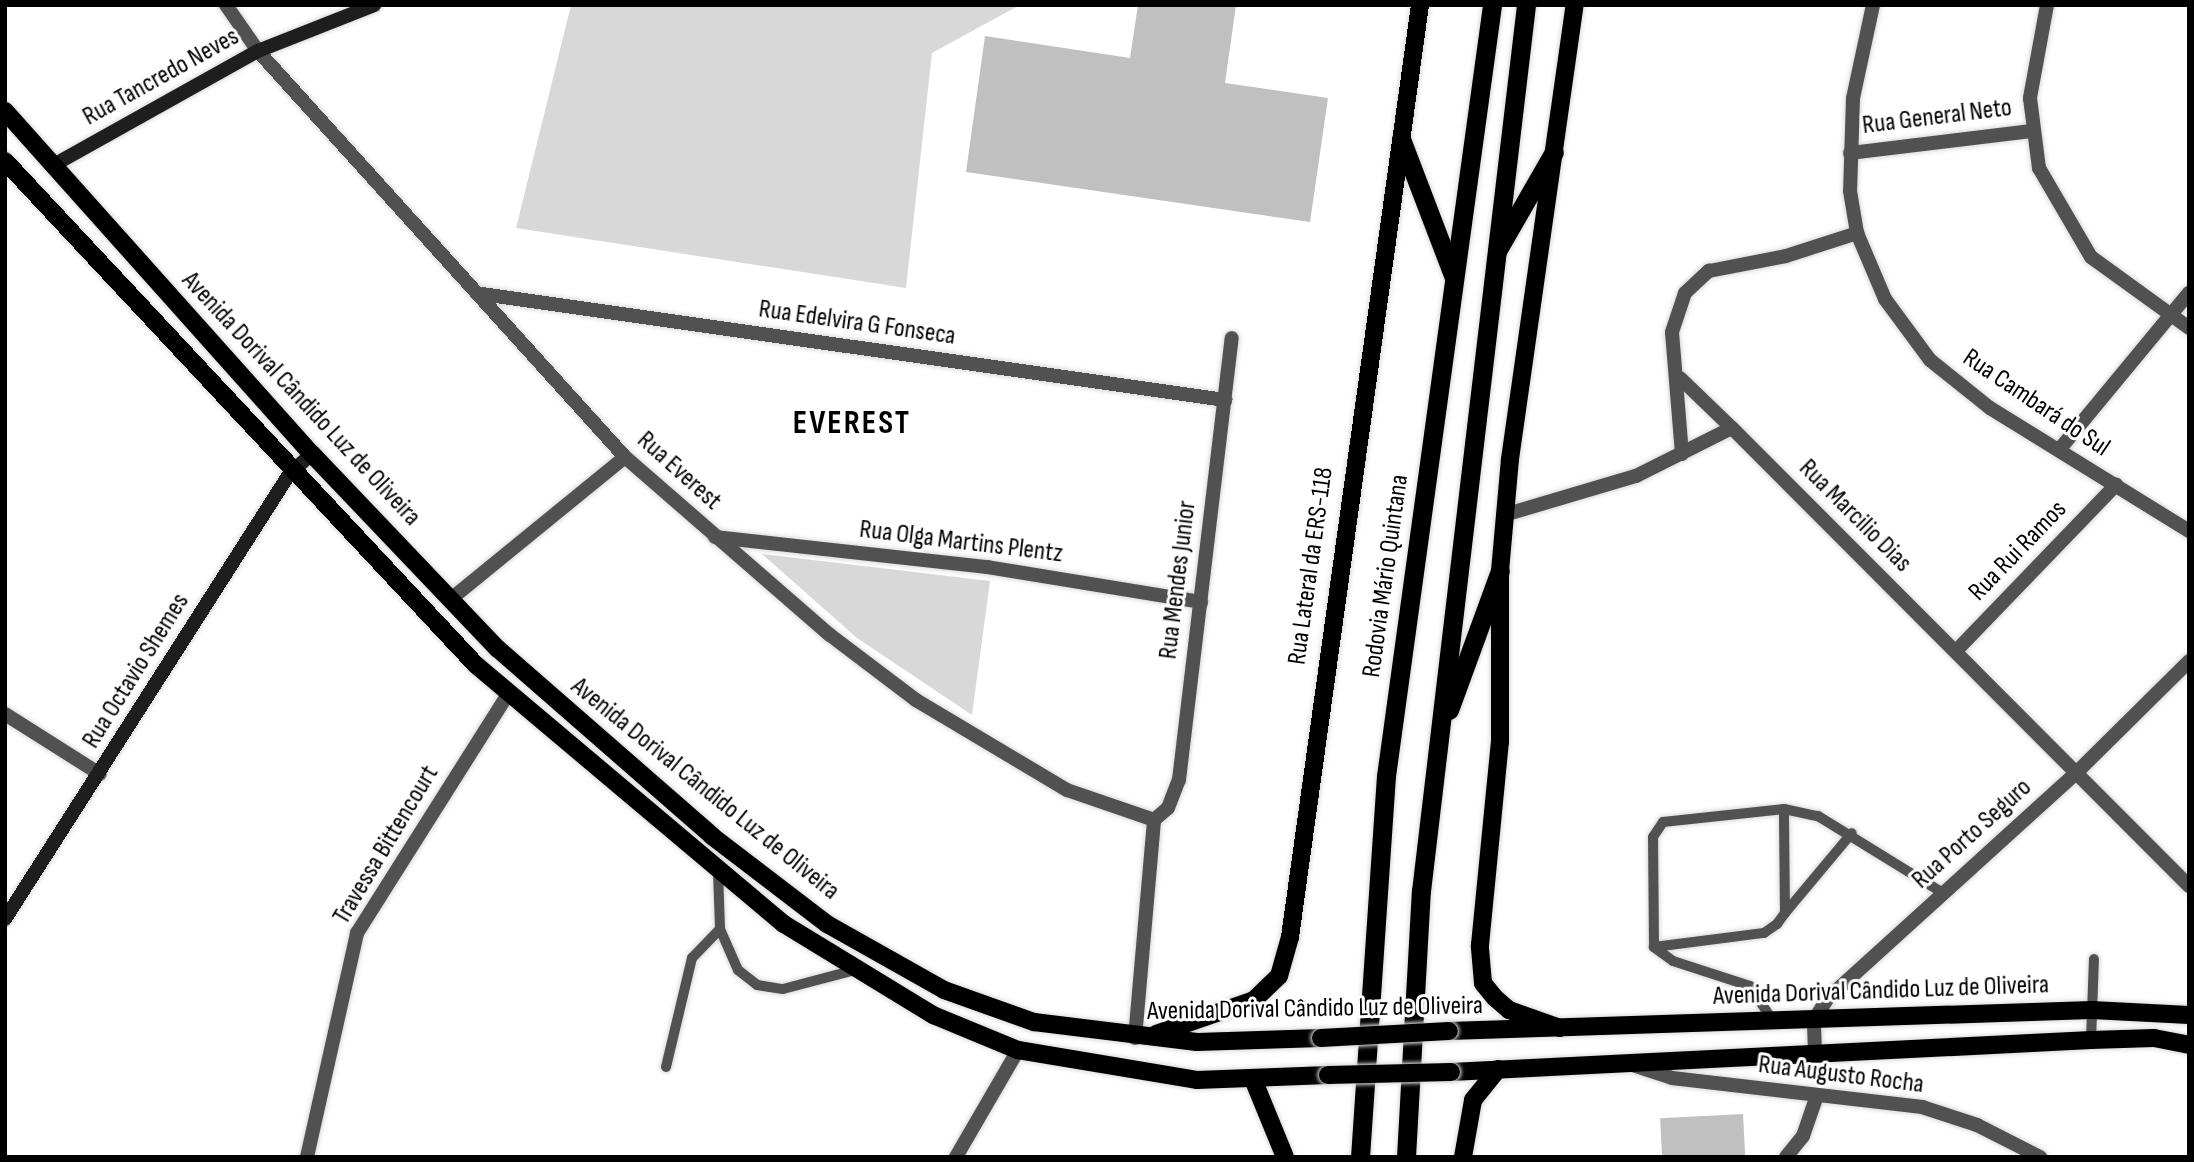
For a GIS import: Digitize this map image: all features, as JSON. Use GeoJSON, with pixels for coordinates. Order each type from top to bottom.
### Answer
{"type":"FeatureCollection","features":[{"type":"Feature","properties":{"kind":"highway","name":"Rodovia Mário Quintana"},"geometry":{"type":"LineString","coordinates":[[1360,1157],[1385,775],[1492,5]]}},
{"type":"Feature","properties":{"kind":"highway"},"geometry":{"type":"LineString","coordinates":[[1406,1157],[1421,891],[1493,258],[1526,5]]}},
{"type":"Feature","properties":{"kind":"highway"},"geometry":{"type":"LineString","coordinates":[[1401,139],[1453,276]]}},
{"type":"Feature","properties":{"kind":"highway"},"geometry":{"type":"LineString","coordinates":[[1493,258],[1554,152]]}},
{"type":"Feature","properties":{"kind":"highway"},"geometry":{"type":"LineString","coordinates":[[1439,737],[1500,571]]}},
{"type":"Feature","properties":{"kind":"main road","name":"Rua Tancredo Neves"},"geometry":{"type":"LineString","coordinates":[[52,166],[258,51],[374,5]]}},
{"type":"Feature","properties":{"kind":"main road","name":"Rua Lateral da ERS-118"},"geometry":{"type":"LineString","coordinates":[[1135,1038],[1223,1016],[1254,1000],[1279,976],[1290,937],[1420,5]]}},
{"type":"Feature","properties":{"kind":"main road"},"geometry":{"type":"LineString","coordinates":[[1560,1028],[1509,1010],[1483,983],[1480,945],[1500,742],[1500,571],[1504,515],[1575,5]]}},
{"type":"Feature","properties":{"kind":"main road","name":"Avenida Dorival Cândido Luz de Oliveira"},"geometry":{"type":"LineString","coordinates":[[5,111],[312,454],[452,598],[599,740],[838,931],[944,990],[1034,1022],[1135,1038],[1321,1038],[1449,1031],[2092,1010],[2189,1015]]}},
{"type":"Feature","properties":{"kind":"main road","name":"Avenida Dorival Cândido Luz de Oliveira"},"geometry":{"type":"LineString","coordinates":[[5,161],[290,473],[508,694],[718,871],[855,970],[933,1015],[1017,1050],[1110,1070],[1253,1079],[1328,1074],[1451,1072],[2091,1040],[2154,1038],[2189,1045]]}},
{"type":"Feature","properties":{"kind":"main road","name":"Rua Octavio Shemes"},"geometry":{"type":"LineString","coordinates":[[5,919],[290,473],[312,454]]}},
{"type":"Feature","properties":{"kind":"main road"},"geometry":{"type":"LineString","coordinates":[[1463,1157],[1466,1116],[1499,1069]]}},
{"type":"Feature","properties":{"kind":"main road"},"geometry":{"type":"LineString","coordinates":[[1253,1079],[1284,1157]]}},
{"type":"Feature","properties":{"kind":"street","name":"Rua Everest"},"geometry":{"type":"LineString","coordinates":[[226,5],[258,51],[482,294],[625,457],[715,537],[916,701],[1067,790],[1154,820]]}},
{"type":"Feature","properties":{"kind":"street","name":"Rua Cambará do Sul"},"geometry":{"type":"LineString","coordinates":[[1873,5],[1853,98],[1850,153],[1857,233],[1885,299],[1930,360],[2059,450],[2189,531]]}},
{"type":"Feature","properties":{"kind":"street"},"geometry":{"type":"LineString","coordinates":[[2048,5],[2031,131],[2054,201],[2091,257],[2189,328]]}},
{"type":"Feature","properties":{"kind":"street","name":"Rua General Neto"},"geometry":{"type":"LineString","coordinates":[[1850,153],[2031,131]]}},
{"type":"Feature","properties":{"kind":"street"},"geometry":{"type":"LineString","coordinates":[[1682,454],[1680,378],[1672,332],[1675,312],[1696,280],[1727,265],[1786,256],[1857,233]]}},
{"type":"Feature","properties":{"kind":"street"},"geometry":{"type":"LineString","coordinates":[[2059,450],[2189,293]]}},
{"type":"Feature","properties":{"kind":"street","name":"Rua Edelvira G Fonseca"},"geometry":{"type":"LineString","coordinates":[[482,294],[1225,400]]}},
{"type":"Feature","properties":{"kind":"street","name":"Rua Mendes Junior"},"geometry":{"type":"LineString","coordinates":[[1154,820],[1168,808],[1179,780],[1232,338]]}},
{"type":"Feature","properties":{"kind":"street","name":"Rua Marcilio Dias"},"geometry":{"type":"LineString","coordinates":[[1680,378],[1956,650],[2189,886]]}},
{"type":"Feature","properties":{"kind":"street"},"geometry":{"type":"LineString","coordinates":[[1504,515],[1594,491],[1682,454],[1732,428]]}},
{"type":"Feature","properties":{"kind":"street"},"geometry":{"type":"LineString","coordinates":[[452,598],[625,457]]}},
{"type":"Feature","properties":{"kind":"street","name":"Rua Rui Ramos"},"geometry":{"type":"LineString","coordinates":[[1956,650],[2116,485]]}},
{"type":"Feature","properties":{"kind":"street","name":"Rua Olga Martins Plentz"},"geometry":{"type":"LineString","coordinates":[[715,537],[987,567],[1201,602]]}},
{"type":"Feature","properties":{"kind":"street","name":"Rua Porto Seguro"},"geometry":{"type":"LineString","coordinates":[[1814,1020],[1847,978],[2077,772],[2189,661]]}},
{"type":"Feature","properties":{"kind":"street","name":"Travessa Bittencourt"},"geometry":{"type":"LineString","coordinates":[[307,1157],[357,933],[508,694]]}},
{"type":"Feature","properties":{"kind":"street"},"geometry":{"type":"LineString","coordinates":[[5,714],[100,774]]}},
{"type":"Feature","properties":{"kind":"street"},"geometry":{"type":"LineString","coordinates":[[1135,1038],[1154,820]]}},
{"type":"Feature","properties":{"kind":"street"},"geometry":{"type":"LineString","coordinates":[[1814,1020],[1815,1053]]}},
{"type":"Feature","properties":{"kind":"street"},"geometry":{"type":"LineString","coordinates":[[957,1157],[1017,1050]]}},
{"type":"Feature","properties":{"kind":"street","name":"Rua Augusto Rocha"},"geometry":{"type":"LineString","coordinates":[[1628,1063],[1672,1078],[1816,1099],[1922,1107],[1977,1125],[2040,1157]]}},
{"type":"Feature","properties":{"kind":"street"},"geometry":{"type":"LineString","coordinates":[[1786,1157],[1803,1136],[1816,1099]]}},
{"type":"Feature","properties":{"kind":"lane"},"geometry":{"type":"LineString","coordinates":[[1654,947],[1656,828],[1674,818],[1784,809],[1852,833],[1943,894]]}},
{"type":"Feature","properties":{"kind":"lane"},"geometry":{"type":"LineString","coordinates":[[1784,809],[1785,913]]}},
{"type":"Feature","properties":{"kind":"lane"},"geometry":{"type":"LineString","coordinates":[[1654,947],[1764,933],[1785,913],[1852,833]]}},
{"type":"Feature","properties":{"kind":"lane"},"geometry":{"type":"LineString","coordinates":[[718,871],[720,929],[738,970],[757,985],[783,989],[855,970]]}},
{"type":"Feature","properties":{"kind":"lane"},"geometry":{"type":"LineString","coordinates":[[666,1067],[692,958],[720,929]]}},
{"type":"Feature","properties":{"kind":"lane"},"geometry":{"type":"LineString","coordinates":[[1654,947],[1673,961],[1750,986],[1773,1021]]}},
{"type":"Feature","properties":{"kind":"lane"},"geometry":{"type":"LineString","coordinates":[[2091,1040],[2094,959]]}},
{"type":"Feature","properties":{"kind":"shaded area"},"geometry":{"type":"Polygon","coordinates":[[[571,5],[1020,5],[932,53],[906,288],[516,228],[571,5]]]}},
{"type":"Feature","properties":{"kind":"shaded area"},"geometry":{"type":"Polygon","coordinates":[[[762,554],[990,581],[972,715],[857,638],[762,554]]]}},
{"type":"Feature","properties":{"kind":"building"},"geometry":{"type":"Polygon","coordinates":[[[1138,5],[1236,5],[1225,83],[1328,98],[1310,222],[966,172],[985,36],[1130,58],[1138,5]]]}},
{"type":"Feature","properties":{"kind":"building"},"geometry":{"type":"Polygon","coordinates":[[[1743,1114],[1745,1157],[1662,1157],[1660,1118],[1743,1114]]]}},
{"type":"Feature","properties":{"kind":"district","name":"EVEREST"},"geometry":{"type":"Point","coordinates":[852,424]}}]}
